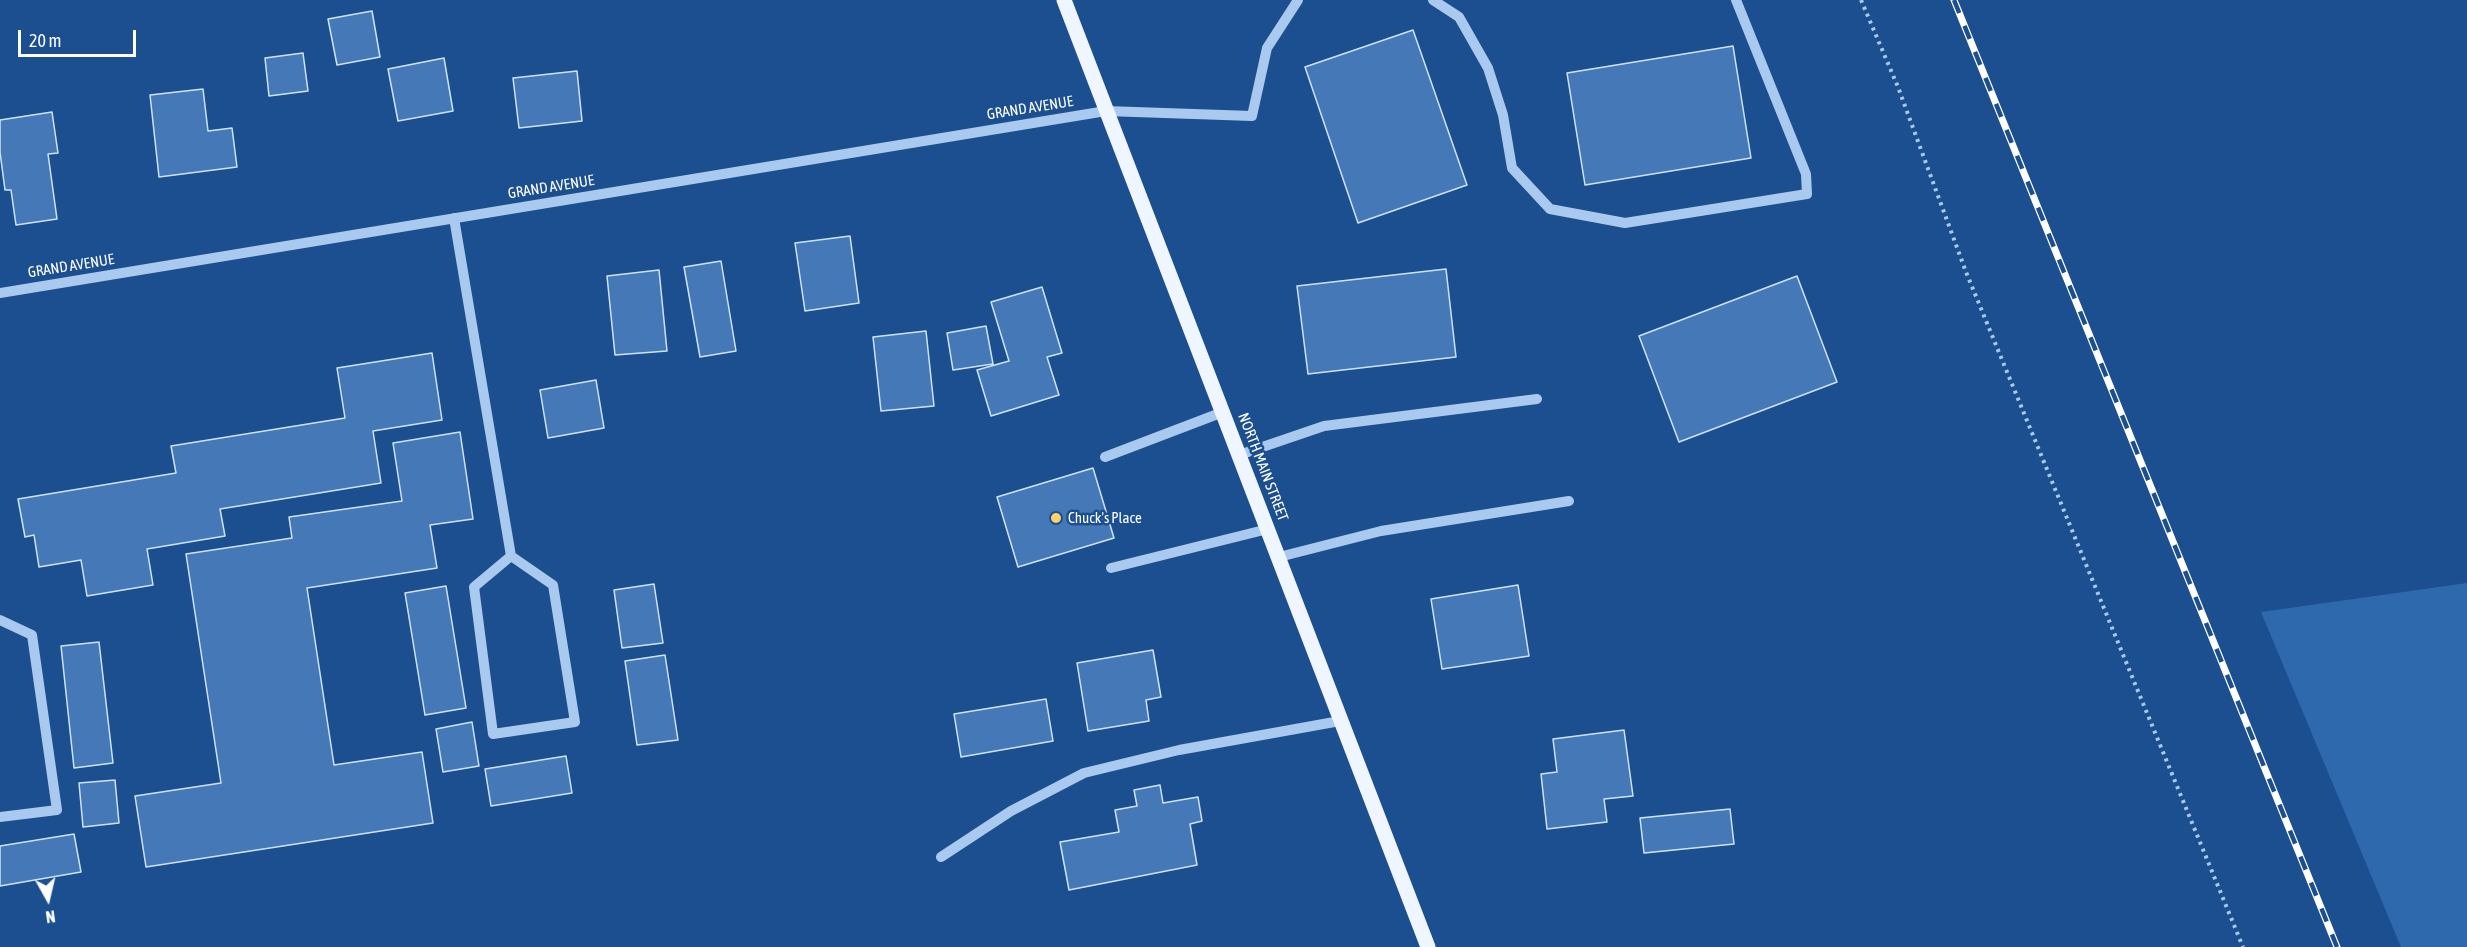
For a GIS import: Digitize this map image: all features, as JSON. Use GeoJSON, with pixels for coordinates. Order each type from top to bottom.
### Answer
{"type":"FeatureCollection","features":[{"type":"Feature","properties":{"kind":"main road","name":"NORTH MAIN STREET"},"geometry":{"type":"LineString","coordinates":[[1064,0],[1428,947]]}},
{"type":"Feature","properties":{"kind":"street","name":"GRAND AVENUE"},"geometry":{"type":"LineString","coordinates":[[0,293],[1106,111],[1252,116],[1267,48],[1299,0]]}},
{"type":"Feature","properties":{"kind":"street"},"geometry":{"type":"LineString","coordinates":[[1433,0],[1459,16],[1488,68],[1503,115],[1512,168],[1550,209],[1625,223],[1807,194],[1806,174],[1736,0]]}},
{"type":"Feature","properties":{"kind":"street"},"geometry":{"type":"LineString","coordinates":[[454,218],[511,556],[553,585],[575,722],[493,734],[474,587],[511,556]]}},
{"type":"Feature","properties":{"kind":"street"},"geometry":{"type":"LineString","coordinates":[[1239,454],[1324,426],[1537,399]]}},
{"type":"Feature","properties":{"kind":"street"},"geometry":{"type":"LineString","coordinates":[[1105,457],[1223,412]]}},
{"type":"Feature","properties":{"kind":"street"},"geometry":{"type":"LineString","coordinates":[[1279,557],[1382,531],[1569,501]]}},
{"type":"Feature","properties":{"kind":"street"},"geometry":{"type":"LineString","coordinates":[[1111,568],[1268,528]]}},
{"type":"Feature","properties":{"kind":"street"},"geometry":{"type":"LineString","coordinates":[[0,620],[32,635],[57,810],[0,817]]}},
{"type":"Feature","properties":{"kind":"street"},"geometry":{"type":"LineString","coordinates":[[941,857],[1011,811],[1084,773],[1179,750],[1340,720]]}},
{"type":"Feature","properties":{"kind":"path"},"geometry":{"type":"LineString","coordinates":[[1861,0],[1898,87],[1966,272],[2242,947]]}},
{"type":"Feature","properties":{"kind":"shaded area"},"geometry":{"type":"Polygon","coordinates":[[[2467,583],[2467,947],[2401,947],[2261,612],[2467,583]]]}},
{"type":"Feature","properties":{"kind":"building"},"geometry":{"type":"Polygon","coordinates":[[[372,11],[380,57],[337,65],[328,19],[372,11]]]}},
{"type":"Feature","properties":{"kind":"building"},"geometry":{"type":"Polygon","coordinates":[[[1413,30],[1467,185],[1358,223],[1305,67],[1413,30]]]}},
{"type":"Feature","properties":{"kind":"building"},"geometry":{"type":"Polygon","coordinates":[[[1733,46],[1751,158],[1585,185],[1567,73],[1733,46]]]}},
{"type":"Feature","properties":{"kind":"building"},"geometry":{"type":"Polygon","coordinates":[[[303,53],[308,91],[269,96],[265,58],[303,53]]]}},
{"type":"Feature","properties":{"kind":"building"},"geometry":{"type":"Polygon","coordinates":[[[444,58],[453,111],[398,121],[388,69],[444,58]]]}},
{"type":"Feature","properties":{"kind":"building"},"geometry":{"type":"Polygon","coordinates":[[[577,71],[582,121],[519,128],[513,78],[577,71]]]}},
{"type":"Feature","properties":{"kind":"building"},"geometry":{"type":"Polygon","coordinates":[[[203,89],[208,131],[232,128],[237,167],[159,177],[150,95],[203,89]]]}},
{"type":"Feature","properties":{"kind":"building"},"geometry":{"type":"Polygon","coordinates":[[[52,112],[58,153],[48,154],[57,219],[16,225],[11,190],[5,190],[0,152],[0,120],[52,112]]]}},
{"type":"Feature","properties":{"kind":"building"},"geometry":{"type":"Polygon","coordinates":[[[850,236],[859,303],[805,311],[795,243],[850,236]]]}},
{"type":"Feature","properties":{"kind":"building"},"geometry":{"type":"Polygon","coordinates":[[[721,261],[736,351],[700,357],[684,267],[721,261]]]}},
{"type":"Feature","properties":{"kind":"building"},"geometry":{"type":"Polygon","coordinates":[[[1446,269],[1456,357],[1308,374],[1297,286],[1446,269]]]}},
{"type":"Feature","properties":{"kind":"building"},"geometry":{"type":"Polygon","coordinates":[[[659,270],[667,351],[615,355],[607,276],[659,270]]]}},
{"type":"Feature","properties":{"kind":"building"},"geometry":{"type":"Polygon","coordinates":[[[1797,276],[1837,382],[1679,442],[1639,336],[1797,276]]]}},
{"type":"Feature","properties":{"kind":"building"},"geometry":{"type":"Polygon","coordinates":[[[1042,287],[1062,353],[1047,357],[1059,395],[991,416],[977,370],[1009,361],[991,302],[1042,287]]]}},
{"type":"Feature","properties":{"kind":"building"},"geometry":{"type":"Polygon","coordinates":[[[986,326],[993,364],[953,370],[947,333],[986,326]]]}},
{"type":"Feature","properties":{"kind":"building"},"geometry":{"type":"Polygon","coordinates":[[[926,331],[934,406],[881,411],[873,337],[926,331]]]}},
{"type":"Feature","properties":{"kind":"building"},"geometry":{"type":"Polygon","coordinates":[[[432,353],[442,420],[373,431],[381,483],[220,509],[225,536],[147,549],[153,585],[87,596],[81,560],[39,567],[34,535],[25,537],[18,499],[176,473],[171,446],[345,418],[337,368],[432,353]]]}},
{"type":"Feature","properties":{"kind":"building"},"geometry":{"type":"Polygon","coordinates":[[[596,380],[604,428],[548,438],[540,390],[596,380]]]}},
{"type":"Feature","properties":{"kind":"building"},"geometry":{"type":"Polygon","coordinates":[[[460,432],[473,519],[430,525],[437,568],[307,588],[334,765],[422,752],[433,823],[146,867],[135,796],[221,783],[186,554],[292,538],[289,517],[402,501],[393,443],[460,432]]]}},
{"type":"Feature","properties":{"kind":"building","name":"Chuck's Place"},"geometry":{"type":"Polygon","coordinates":[[[1093,468],[1114,538],[1018,567],[997,497],[1093,468]]]}},
{"type":"Feature","properties":{"kind":"building"},"geometry":{"type":"Polygon","coordinates":[[[654,584],[663,643],[622,648],[614,590],[654,584]]]}},
{"type":"Feature","properties":{"kind":"building"},"geometry":{"type":"Polygon","coordinates":[[[1518,585],[1529,656],[1442,669],[1431,599],[1518,585]]]}},
{"type":"Feature","properties":{"kind":"building"},"geometry":{"type":"Polygon","coordinates":[[[446,586],[466,708],[425,715],[405,593],[446,586]]]}},
{"type":"Feature","properties":{"kind":"building"},"geometry":{"type":"Polygon","coordinates":[[[99,642],[113,763],[74,768],[61,646],[99,642]]]}},
{"type":"Feature","properties":{"kind":"building"},"geometry":{"type":"Polygon","coordinates":[[[1153,650],[1161,697],[1146,700],[1149,721],[1088,731],[1077,663],[1153,650]]]}},
{"type":"Feature","properties":{"kind":"building"},"geometry":{"type":"Polygon","coordinates":[[[665,655],[678,740],[637,745],[625,661],[665,655]]]}},
{"type":"Feature","properties":{"kind":"building"},"geometry":{"type":"Polygon","coordinates":[[[1046,699],[1053,741],[961,757],[954,714],[1046,699]]]}},
{"type":"Feature","properties":{"kind":"building"},"geometry":{"type":"Polygon","coordinates":[[[472,722],[479,766],[443,772],[436,729],[472,722]]]}},
{"type":"Feature","properties":{"kind":"building"},"geometry":{"type":"Polygon","coordinates":[[[1624,730],[1633,796],[1604,799],[1607,822],[1547,829],[1541,774],[1557,772],[1553,739],[1624,730]]]}},
{"type":"Feature","properties":{"kind":"building"},"geometry":{"type":"Polygon","coordinates":[[[566,756],[572,793],[491,806],[485,769],[566,756]]]}},
{"type":"Feature","properties":{"kind":"building"},"geometry":{"type":"Polygon","coordinates":[[[115,780],[119,823],[83,827],[79,783],[115,780]]]}},
{"type":"Feature","properties":{"kind":"building"},"geometry":{"type":"Polygon","coordinates":[[[1160,785],[1163,803],[1198,797],[1202,821],[1190,824],[1197,865],[1069,890],[1060,842],[1119,832],[1115,810],[1137,806],[1134,790],[1160,785]]]}},
{"type":"Feature","properties":{"kind":"building"},"geometry":{"type":"Polygon","coordinates":[[[1730,809],[1734,844],[1644,853],[1640,818],[1730,809]]]}},
{"type":"Feature","properties":{"kind":"building"},"geometry":{"type":"Polygon","coordinates":[[[74,834],[81,872],[0,886],[0,846],[74,834]]]}},
{"type":"Feature","properties":{"kind":"railway"},"geometry":{"type":"LineString","coordinates":[[1954,0],[2337,947]]}},
{"type":"Feature","properties":{"kind":"place","name":"Chuck's Place"},"geometry":{"type":"Point","coordinates":[1056,518]}}]}
